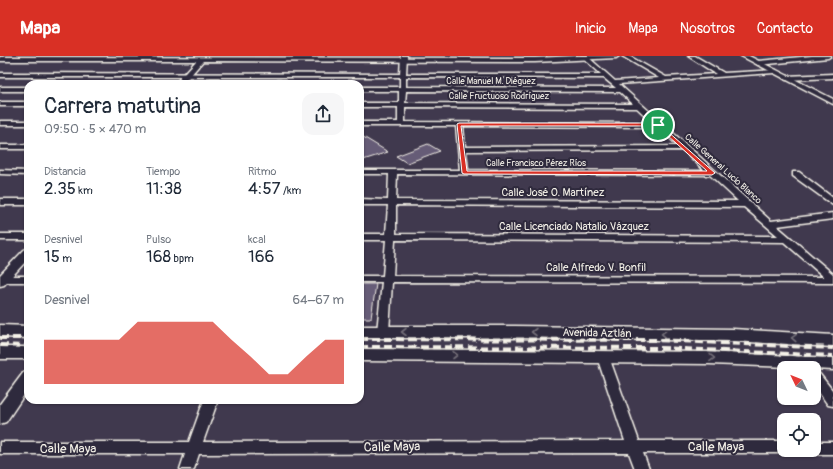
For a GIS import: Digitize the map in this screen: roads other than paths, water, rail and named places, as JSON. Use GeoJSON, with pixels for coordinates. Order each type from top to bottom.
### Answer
{"type":"FeatureCollection","features":[{"type":"Feature","properties":{"kind":"main road"},"geometry":{"type":"LineString","coordinates":[[0,331],[24,332]]}},
{"type":"Feature","properties":{"kind":"main road","name":"Avenida Aztlán"},"geometry":{"type":"LineString","coordinates":[[364,332],[515,332],[733,335],[833,341]]}},
{"type":"Feature","properties":{"kind":"main road"},"geometry":{"type":"LineString","coordinates":[[0,353],[24,353]]}},
{"type":"Feature","properties":{"kind":"main road"},"geometry":{"type":"LineString","coordinates":[[364,355],[709,358],[777,363]]}},
{"type":"Feature","properties":{"kind":"main road"},"geometry":{"type":"LineString","coordinates":[[821,364],[833,364]]}},
{"type":"Feature","properties":{"kind":"street"},"geometry":{"type":"LineString","coordinates":[[0,59],[183,57],[202,59],[404,58],[535,60],[616,56]]}},
{"type":"Feature","properties":{"kind":"street"},"geometry":{"type":"LineString","coordinates":[[625,56],[665,79]]}},
{"type":"Feature","properties":{"kind":"street"},"geometry":{"type":"LineString","coordinates":[[691,56],[723,75]]}},
{"type":"Feature","properties":{"kind":"street"},"geometry":{"type":"LineString","coordinates":[[744,56],[833,102]]}},
{"type":"Feature","properties":{"kind":"street"},"geometry":{"type":"LineString","coordinates":[[758,63],[827,56],[833,58]]}},
{"type":"Feature","properties":{"kind":"street","name":"Calle General Lucio Blanco"},"geometry":{"type":"LineString","coordinates":[[586,57],[658,125],[833,279]]}},
{"type":"Feature","properties":{"kind":"street"},"geometry":{"type":"LineString","coordinates":[[400,124],[404,58]]}},
{"type":"Feature","properties":{"kind":"street"},"geometry":{"type":"LineString","coordinates":[[183,80],[202,59]]}},
{"type":"Feature","properties":{"kind":"street"},"geometry":{"type":"LineString","coordinates":[[613,83],[774,71]]}},
{"type":"Feature","properties":{"kind":"street"},"geometry":{"type":"LineString","coordinates":[[0,75],[606,76]]}},
{"type":"Feature","properties":{"kind":"street"},"geometry":{"type":"LineString","coordinates":[[786,78],[833,76]]}},
{"type":"Feature","properties":{"kind":"street"},"geometry":{"type":"LineString","coordinates":[[0,89],[24,89]]}},
{"type":"Feature","properties":{"kind":"street","name":"Calle Manuel M. Diéguez"},"geometry":{"type":"LineString","coordinates":[[364,90],[622,90]]}},
{"type":"Feature","properties":{"kind":"street"},"geometry":{"type":"LineString","coordinates":[[825,98],[833,98]]}},
{"type":"Feature","properties":{"kind":"street"},"geometry":{"type":"LineString","coordinates":[[0,104],[24,104]]}},
{"type":"Feature","properties":{"kind":"street","name":"Calle Fructuoso Rodríguez"},"geometry":{"type":"LineString","coordinates":[[364,105],[638,106]]}},
{"type":"Feature","properties":{"kind":"street"},"geometry":{"type":"LineString","coordinates":[[0,123],[24,124]]}},
{"type":"Feature","properties":{"kind":"street"},"geometry":{"type":"LineString","coordinates":[[364,124],[658,125]]}},
{"type":"Feature","properties":{"kind":"street"},"geometry":{"type":"LineString","coordinates":[[459,124],[464,173]]}},
{"type":"Feature","properties":{"kind":"street"},"geometry":{"type":"LineString","coordinates":[[0,147],[24,147]]}},
{"type":"Feature","properties":{"kind":"street"},"geometry":{"type":"LineString","coordinates":[[462,149],[684,148]]}},
{"type":"Feature","properties":{"kind":"street"},"geometry":{"type":"LineString","coordinates":[[0,172],[24,172]]}},
{"type":"Feature","properties":{"kind":"street","name":"Calle Francisco Pérez Ríos"},"geometry":{"type":"LineString","coordinates":[[364,172],[712,173]]}},
{"type":"Feature","properties":{"kind":"street"},"geometry":{"type":"LineString","coordinates":[[383,332],[391,237],[393,172]]}},
{"type":"Feature","properties":{"kind":"street"},"geometry":{"type":"LineString","coordinates":[[796,174],[833,202]]}},
{"type":"Feature","properties":{"kind":"street"},"geometry":{"type":"LineString","coordinates":[[0,202],[24,202]]}},
{"type":"Feature","properties":{"kind":"street","name":"Calle José O. Martínez"},"geometry":{"type":"LineString","coordinates":[[364,202],[746,204]]}},
{"type":"Feature","properties":{"kind":"street"},"geometry":{"type":"LineString","coordinates":[[770,224],[833,216]]}},
{"type":"Feature","properties":{"kind":"street"},"geometry":{"type":"LineString","coordinates":[[0,237],[24,237]]}},
{"type":"Feature","properties":{"kind":"street","name":"Calle Licenciado Natalio Vázquez"},"geometry":{"type":"LineString","coordinates":[[364,237],[788,239]]}},
{"type":"Feature","properties":{"kind":"street"},"geometry":{"type":"LineString","coordinates":[[1,280],[24,256]]}},
{"type":"Feature","properties":{"kind":"street"},"geometry":{"type":"LineString","coordinates":[[1,280],[24,279]]}},
{"type":"Feature","properties":{"kind":"street","name":"Calle Alfredo V. Bonfil"},"geometry":{"type":"LineString","coordinates":[[364,279],[833,279]]}},
{"type":"Feature","properties":{"kind":"street"},"geometry":{"type":"LineString","coordinates":[[603,357],[642,469]]}},
{"type":"Feature","properties":{"kind":"street"},"geometry":{"type":"LineString","coordinates":[[0,417],[24,383]]}},
{"type":"Feature","properties":{"kind":"street"},"geometry":{"type":"LineString","coordinates":[[821,385],[833,401]]}},
{"type":"Feature","properties":{"kind":"street"},"geometry":{"type":"LineString","coordinates":[[187,469],[210,404]]}},
{"type":"Feature","properties":{"kind":"street","name":"Calle Maya"},"geometry":{"type":"LineString","coordinates":[[0,448],[194,449],[634,446],[777,447]]}},
{"type":"Feature","properties":{"kind":"street"},"geometry":{"type":"LineString","coordinates":[[821,448],[833,448]]}},
{"type":"Feature","properties":{"kind":"railway"},"geometry":{"type":"LineString","coordinates":[[0,338],[24,338]]}},
{"type":"Feature","properties":{"kind":"railway"},"geometry":{"type":"LineString","coordinates":[[364,339],[656,340],[833,348]]}},
{"type":"Feature","properties":{"kind":"railway"},"geometry":{"type":"LineString","coordinates":[[0,345],[24,346]]}},
{"type":"Feature","properties":{"kind":"railway"},"geometry":{"type":"LineString","coordinates":[[364,347],[660,348],[833,356]]}}]}
